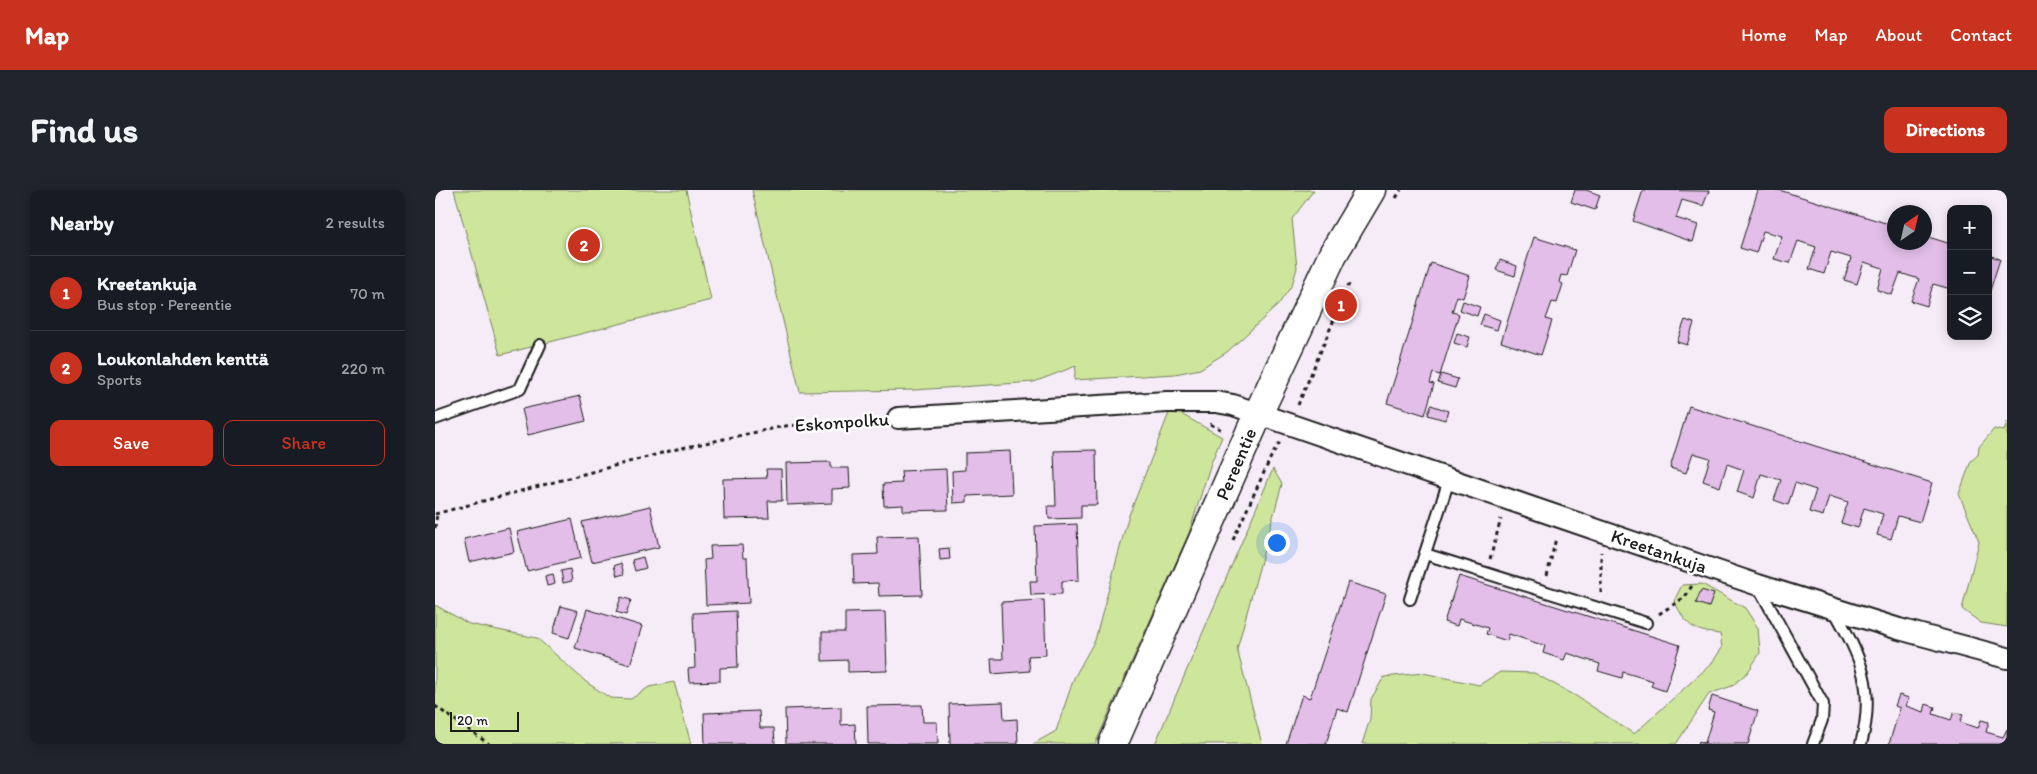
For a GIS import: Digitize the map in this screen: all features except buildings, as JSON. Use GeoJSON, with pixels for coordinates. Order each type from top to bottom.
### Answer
{"type":"FeatureCollection","features":[{"type":"Feature","properties":{"kind":"street","name":"Pereentie"},"geometry":{"type":"LineString","coordinates":[[1113,744],[1259,412],[1333,254],[1381,198]]}},
{"type":"Feature","properties":{"kind":"street","name":"Eskonpolku"},"geometry":{"type":"LineString","coordinates":[[898,418],[1167,402],[1216,402],[1259,412]]}},
{"type":"Feature","properties":{"kind":"street","name":"Kreetankuja"},"geometry":{"type":"LineString","coordinates":[[1259,412],[1449,480],[1758,585],[1833,609],[2007,658]]}},
{"type":"Feature","properties":{"kind":"lane"},"geometry":{"type":"LineString","coordinates":[[435,419],[519,389],[540,344]]}},
{"type":"Feature","properties":{"kind":"lane"},"geometry":{"type":"LineString","coordinates":[[1411,599],[1449,480]]}},
{"type":"Feature","properties":{"kind":"lane"},"geometry":{"type":"LineString","coordinates":[[1425,554],[1646,623]]}},
{"type":"Feature","properties":{"kind":"lane"},"geometry":{"type":"LineString","coordinates":[[1758,585],[1823,704],[1822,720],[1813,744]]}},
{"type":"Feature","properties":{"kind":"lane"},"geometry":{"type":"LineString","coordinates":[[1833,609],[1857,650],[1864,675],[1868,697],[1868,720],[1861,744]]}},
{"type":"Feature","properties":{"kind":"path"},"geometry":{"type":"LineString","coordinates":[[1381,198],[1401,190]]}},
{"type":"Feature","properties":{"kind":"path"},"geometry":{"type":"LineString","coordinates":[[1230,547],[1271,457],[1291,425],[1307,382],[1351,279]]}},
{"type":"Feature","properties":{"kind":"path","name":"Eskonpolku"},"geometry":{"type":"LineString","coordinates":[[436,514],[677,449],[785,426],[898,418]]}},
{"type":"Feature","properties":{"kind":"path"},"geometry":{"type":"LineString","coordinates":[[1201,420],[1246,442],[1271,457]]}},
{"type":"Feature","properties":{"kind":"path"},"geometry":{"type":"LineString","coordinates":[[1487,573],[1507,500]]}},
{"type":"Feature","properties":{"kind":"path"},"geometry":{"type":"LineString","coordinates":[[435,528],[436,514]]}},
{"type":"Feature","properties":{"kind":"path"},"geometry":{"type":"LineString","coordinates":[[1543,591],[1561,518]]}},
{"type":"Feature","properties":{"kind":"path"},"geometry":{"type":"LineString","coordinates":[[1601,532],[1601,610]]}},
{"type":"Feature","properties":{"kind":"path"},"geometry":{"type":"LineString","coordinates":[[1675,604],[1685,597]]}},
{"type":"Feature","properties":{"kind":"path"},"geometry":{"type":"LineString","coordinates":[[435,706],[489,744]]}},
{"type":"Feature","properties":{"kind":"green space"},"geometry":{"type":"Polygon","coordinates":[[[454,190],[686,190],[711,300],[500,355],[454,190]]]}},
{"type":"Feature","properties":{"kind":"green space"},"geometry":{"type":"Polygon","coordinates":[[[752,190],[1314,190],[1292,219],[1297,268],[1292,285],[1278,305],[1227,352],[1200,369],[1175,374],[1074,380],[1076,366],[1034,382],[914,390],[800,392],[752,190]]]}},
{"type":"Feature","properties":{"kind":"green space"},"geometry":{"type":"Polygon","coordinates":[[[1169,413],[1181,414],[1222,437],[1211,463],[1189,533],[1095,744],[1033,744],[1056,731],[1074,678],[1095,640],[1128,518],[1169,413]]]}},
{"type":"Feature","properties":{"kind":"green space"},"geometry":{"type":"Polygon","coordinates":[[[2007,422],[2007,627],[1981,623],[1962,609],[1979,542],[1959,494],[1971,461],[1978,455],[1979,447],[1994,429],[2004,431],[2007,422]]]}},
{"type":"Feature","properties":{"kind":"green space"},"geometry":{"type":"Polygon","coordinates":[[[1273,469],[1282,484],[1237,649],[1262,744],[1155,744],[1273,469]]]}},
{"type":"Feature","properties":{"kind":"green space"},"geometry":{"type":"Polygon","coordinates":[[[1702,584],[1745,608],[1758,628],[1760,653],[1748,672],[1732,686],[1709,694],[1676,744],[1362,744],[1370,719],[1371,699],[1384,677],[1423,673],[1479,685],[1500,672],[1534,673],[1576,696],[1634,734],[1711,664],[1722,648],[1720,634],[1703,631],[1691,626],[1674,601],[1682,585],[1702,584]]]}},
{"type":"Feature","properties":{"kind":"green space"},"geometry":{"type":"Polygon","coordinates":[[[435,605],[469,624],[537,638],[586,682],[610,698],[631,699],[649,687],[674,682],[691,744],[435,744],[435,605]]]}},
{"type":"Feature","properties":{"kind":"place","name":"Loukonlahden kenttä"},"geometry":{"type":"Point","coordinates":[584,245]}},
{"type":"Feature","properties":{"kind":"place","name":"Kreetankuja"},"geometry":{"type":"Point","coordinates":[1341,305]}}]}
